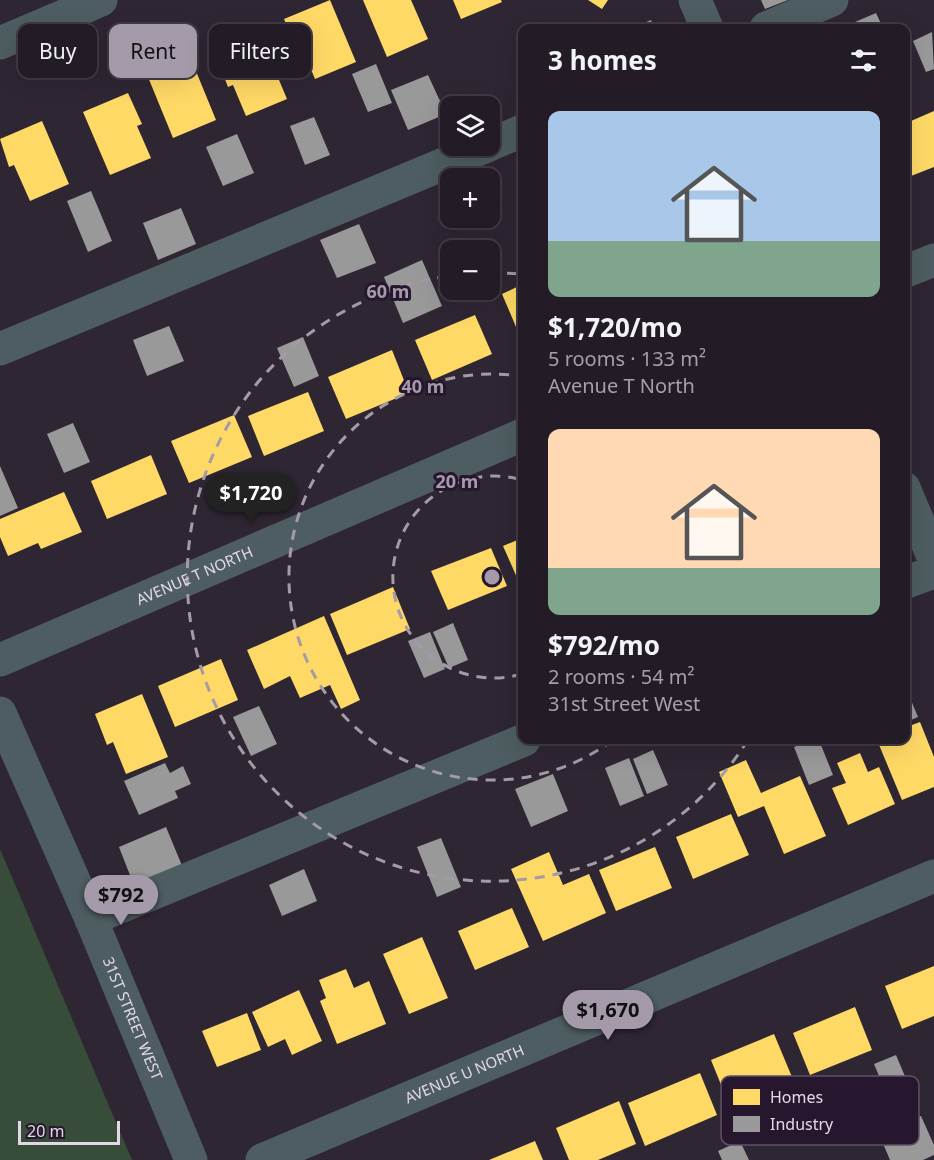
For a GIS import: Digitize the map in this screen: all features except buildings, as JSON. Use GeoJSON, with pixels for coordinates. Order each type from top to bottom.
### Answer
{"type":"FeatureCollection","features":[{"type":"Feature","properties":{"kind":"street"},"geometry":{"type":"LineString","coordinates":[[0,43],[101,0]]}},
{"type":"Feature","properties":{"kind":"street"},"geometry":{"type":"LineString","coordinates":[[695,0],[705,24]]}},
{"type":"Feature","properties":{"kind":"street"},"geometry":{"type":"LineString","coordinates":[[775,24],[832,0]]}},
{"type":"Feature","properties":{"kind":"street"},"geometry":{"type":"LineString","coordinates":[[500,140],[518,133]]}},
{"type":"Feature","properties":{"kind":"street"},"geometry":{"type":"LineString","coordinates":[[0,349],[462,156]]}},
{"type":"Feature","properties":{"kind":"street"},"geometry":{"type":"LineString","coordinates":[[910,270],[934,260]]}},
{"type":"Feature","properties":{"kind":"street","name":"AVENUE T NORTH"},"geometry":{"type":"LineString","coordinates":[[0,660],[518,437]]}},
{"type":"Feature","properties":{"kind":"street"},"geometry":{"type":"LineString","coordinates":[[910,502],[934,560]]}},
{"type":"Feature","properties":{"kind":"street"},"geometry":{"type":"LineString","coordinates":[[910,581],[934,572]]}},
{"type":"Feature","properties":{"kind":"street","name":"31ST STREET WEST"},"geometry":{"type":"LineString","coordinates":[[0,713],[91,919],[191,1160]]}},
{"type":"Feature","properties":{"kind":"street"},"geometry":{"type":"LineString","coordinates":[[91,919],[518,742]]}},
{"type":"Feature","properties":{"kind":"street","name":"AVENUE U NORTH"},"geometry":{"type":"LineString","coordinates":[[262,1160],[934,876]]}},
{"type":"Feature","properties":{"kind":"green space"},"geometry":{"type":"Polygon","coordinates":[[[0,849],[132,1160],[0,1160],[0,849]]]}}]}
